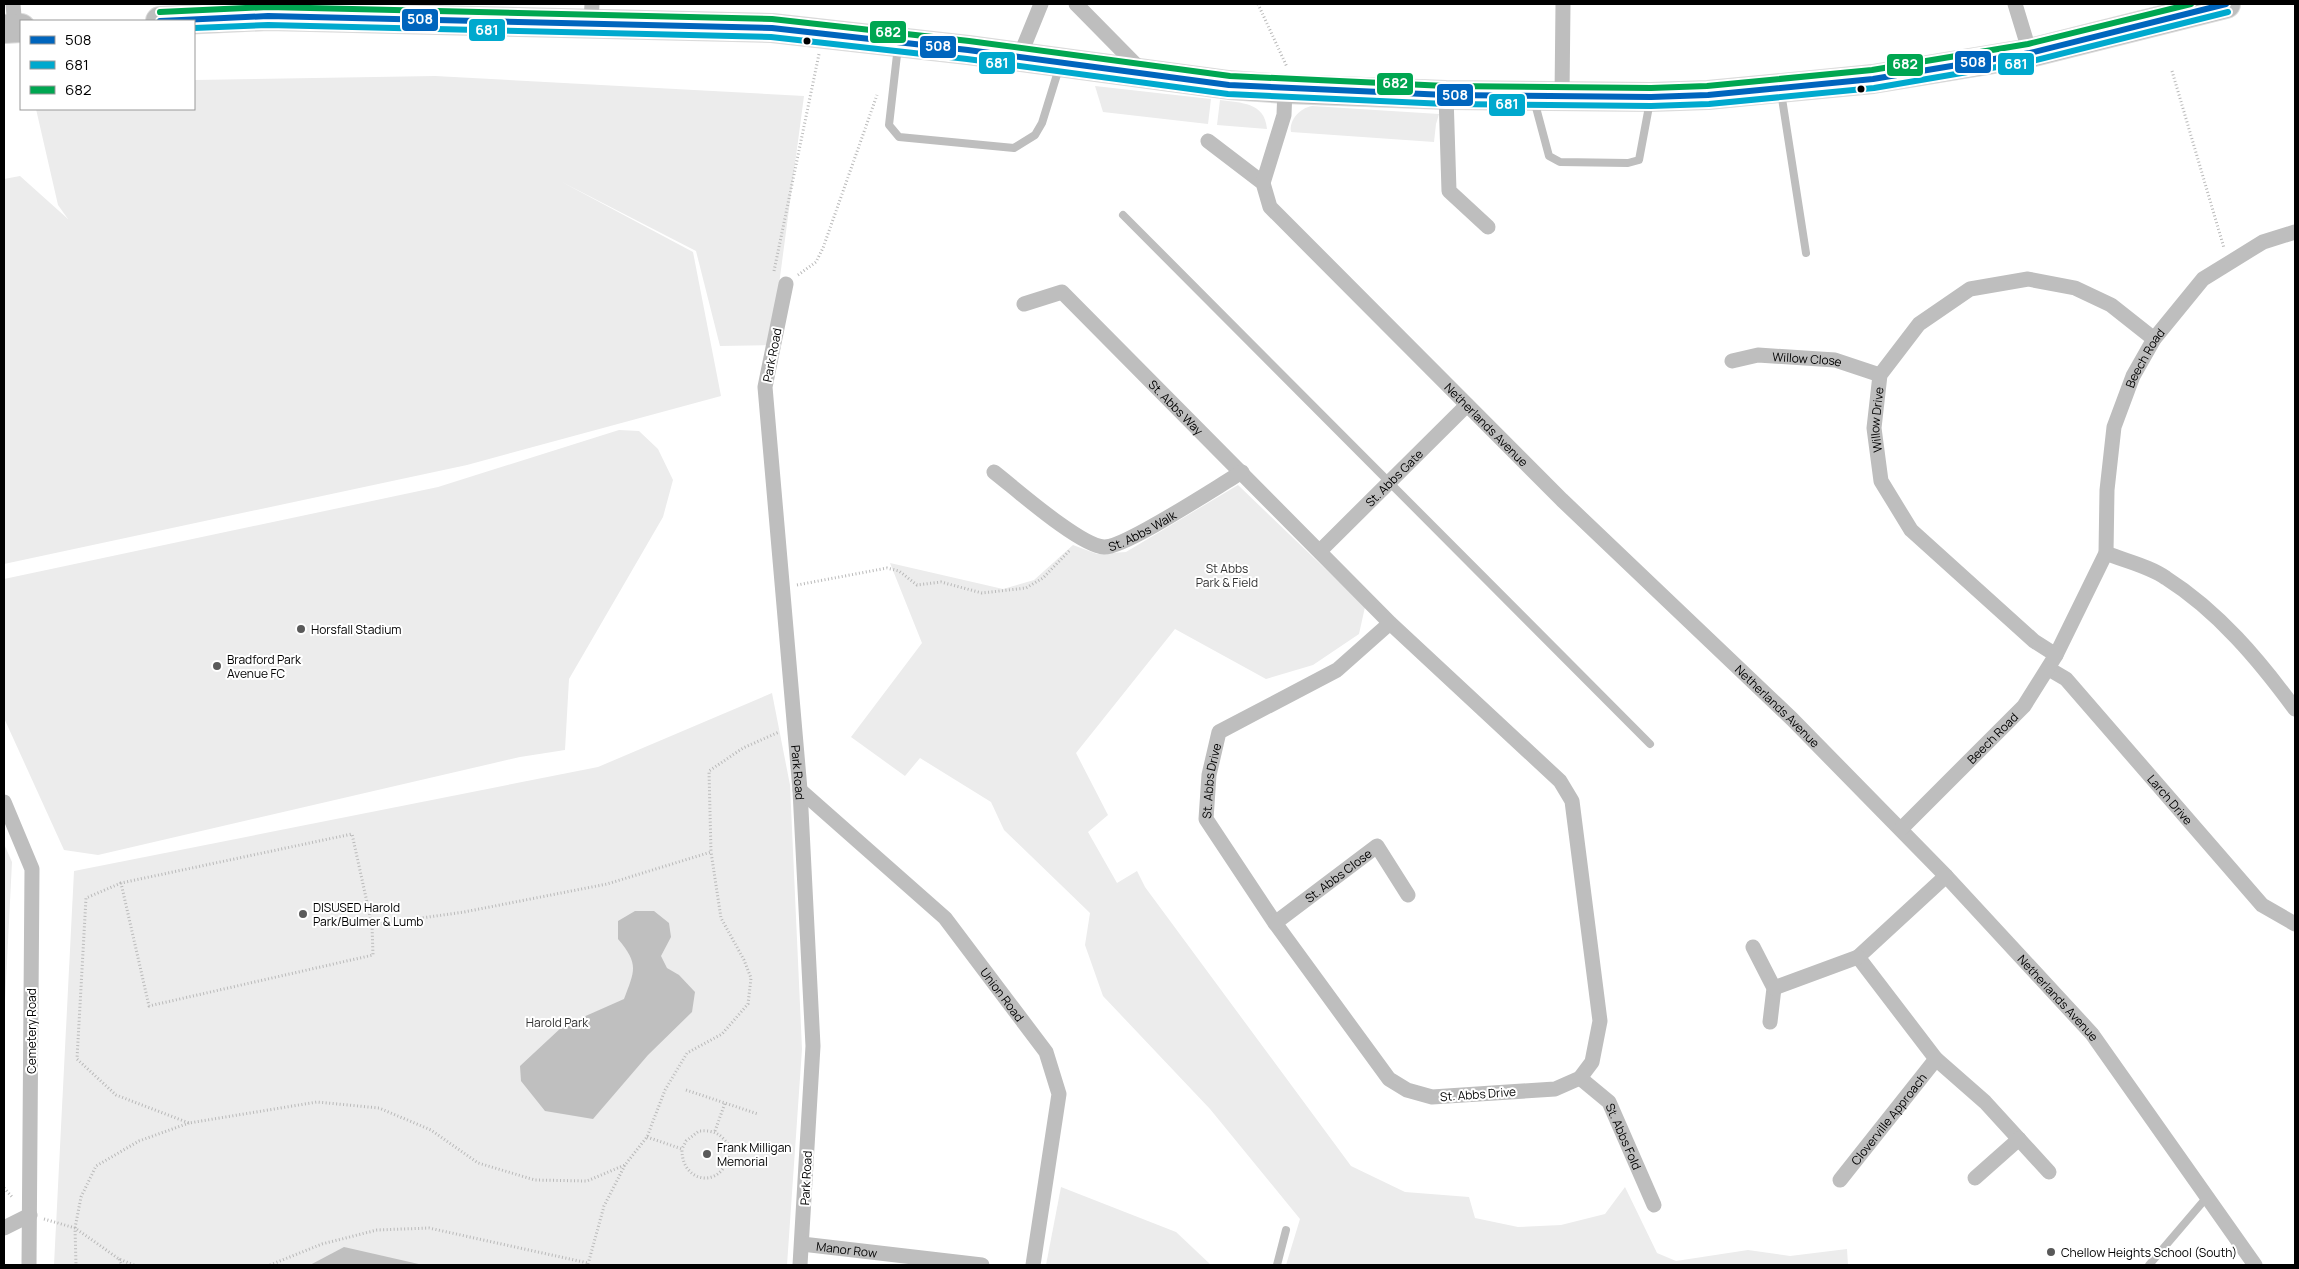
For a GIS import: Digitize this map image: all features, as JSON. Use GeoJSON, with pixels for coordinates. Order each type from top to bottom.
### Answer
{"type":"FeatureCollection","features":[{"type":"Feature","properties":{"kind":"highway"},"geometry":{"type":"LineString","coordinates":[[170,20],[269,10],[592,14],[772,28],[898,42],[1146,75],[1291,90],[1446,95],[1651,97],[1708,95],[1873,79],[2030,53],[2226,4]]}},
{"type":"Feature","properties":{"kind":"street"},"geometry":{"type":"LineString","coordinates":[[1019,58],[1041,4]]}},
{"type":"Feature","properties":{"kind":"street"},"geometry":{"type":"LineString","coordinates":[[1076,4],[1146,75]]}},
{"type":"Feature","properties":{"kind":"street"},"geometry":{"type":"LineString","coordinates":[[1562,96],[1563,4]]}},
{"type":"Feature","properties":{"kind":"street"},"geometry":{"type":"LineString","coordinates":[[2016,4],[2030,53]]}},
{"type":"Feature","properties":{"kind":"street"},"geometry":{"type":"LineString","coordinates":[[1208,141],[1263,183],[1291,90]]}},
{"type":"Feature","properties":{"kind":"street"},"geometry":{"type":"LineString","coordinates":[[1446,95],[1449,191],[1488,227]]}},
{"type":"Feature","properties":{"kind":"street","name":"Netherlands Avenue"},"geometry":{"type":"LineString","coordinates":[[1263,183],[1270,207],[1562,500],[1792,719],[1946,876],[2092,1034],[2255,1265]]}},
{"type":"Feature","properties":{"kind":"street","name":"Beech Road"},"geometry":{"type":"LineString","coordinates":[[1901,829],[2024,706],[2049,669],[2106,553],[2107,490],[2114,427],[2132,376],[2154,339],[2203,279],[2264,242],[2295,232]]}},
{"type":"Feature","properties":{"kind":"street","name":"Willow Drive"},"geometry":{"type":"LineString","coordinates":[[2056,655],[2034,641],[1910,530],[1881,481],[1874,428],[1880,375],[1919,324],[1970,289],[2028,279],[2082,291],[2111,305],[2154,339]]}},
{"type":"Feature","properties":{"kind":"street","name":"Park Road"},"geometry":{"type":"LineString","coordinates":[[786,284],[765,388],[800,790],[813,1046],[800,1265]]}},
{"type":"Feature","properties":{"kind":"street","name":"St. Abbs Way"},"geometry":{"type":"LineString","coordinates":[[1024,304],[1062,292],[1320,551]]}},
{"type":"Feature","properties":{"kind":"street","name":"Willow Close"},"geometry":{"type":"LineString","coordinates":[[1732,360],[1758,355],[1835,360],[1880,375]]}},
{"type":"Feature","properties":{"kind":"street","name":"St. Abbs Gate"},"geometry":{"type":"LineString","coordinates":[[1320,551],[1467,404]]}},
{"type":"Feature","properties":{"kind":"street","name":"St. Abbs Walk"},"geometry":{"type":"LineString","coordinates":[[994,472],[1081,539],[1105,547],[1129,540],[1242,472]]}},
{"type":"Feature","properties":{"kind":"street"},"geometry":{"type":"LineString","coordinates":[[1320,551],[1390,623],[1560,781],[1572,801],[1600,1021],[1592,1062],[1580,1078]]}},
{"type":"Feature","properties":{"kind":"street"},"geometry":{"type":"LineString","coordinates":[[2106,553],[2165,577],[2214,614],[2267,671],[2295,709]]}},
{"type":"Feature","properties":{"kind":"street","name":"St. Abbs Drive"},"geometry":{"type":"LineString","coordinates":[[1390,623],[1337,670],[1219,732],[1208,774],[1206,819],[1275,923],[1389,1079],[1407,1090],[1432,1097],[1555,1089],[1580,1078]]}},
{"type":"Feature","properties":{"kind":"street","name":"Larch Drive"},"geometry":{"type":"LineString","coordinates":[[2049,669],[2066,679],[2262,906],[2295,924]]}},
{"type":"Feature","properties":{"kind":"street","name":"Union Road"},"geometry":{"type":"LineString","coordinates":[[800,790],[945,918],[1046,1052],[1059,1094],[1033,1265]]}},
{"type":"Feature","properties":{"kind":"street","name":"Cemetery Road"},"geometry":{"type":"LineString","coordinates":[[4,802],[32,869],[29,1265]]}},
{"type":"Feature","properties":{"kind":"street","name":"St. Abbs Close"},"geometry":{"type":"LineString","coordinates":[[1275,923],[1375,842],[1408,895]]}},
{"type":"Feature","properties":{"kind":"street"},"geometry":{"type":"LineString","coordinates":[[1774,988],[1858,957],[1946,876]]}},
{"type":"Feature","properties":{"kind":"street"},"geometry":{"type":"LineString","coordinates":[[1753,947],[1774,988],[1770,1022]]}},
{"type":"Feature","properties":{"kind":"street"},"geometry":{"type":"LineString","coordinates":[[1858,957],[1936,1059],[1985,1102],[2049,1172]]}},
{"type":"Feature","properties":{"kind":"street","name":"Cloverville Approach"},"geometry":{"type":"LineString","coordinates":[[1840,1180],[1936,1059]]}},
{"type":"Feature","properties":{"kind":"street","name":"St. Abbs Fold"},"geometry":{"type":"LineString","coordinates":[[1580,1078],[1608,1102],[1654,1205]]}},
{"type":"Feature","properties":{"kind":"street"},"geometry":{"type":"LineString","coordinates":[[1975,1178],[2019,1139]]}},
{"type":"Feature","properties":{"kind":"street"},"geometry":{"type":"LineString","coordinates":[[4,1228],[30,1215]]}},
{"type":"Feature","properties":{"kind":"street","name":"Manor Row"},"geometry":{"type":"LineString","coordinates":[[802,1244],[982,1265]]}},
{"type":"Feature","properties":{"kind":"lane"},"geometry":{"type":"LineString","coordinates":[[898,42],[889,125],[898,137],[1014,148],[1035,135],[1042,123],[1060,64]]}},
{"type":"Feature","properties":{"kind":"lane"},"geometry":{"type":"LineString","coordinates":[[1780,88],[1806,253]]}},
{"type":"Feature","properties":{"kind":"lane"},"geometry":{"type":"LineString","coordinates":[[1533,96],[1550,156],[1560,162],[1628,163],[1638,160],[1651,97]]}},
{"type":"Feature","properties":{"kind":"lane"},"geometry":{"type":"LineString","coordinates":[[1123,215],[1650,744]]}},
{"type":"Feature","properties":{"kind":"lane"},"geometry":{"type":"LineString","coordinates":[[2149,1265],[2207,1197]]}},
{"type":"Feature","properties":{"kind":"lane"},"geometry":{"type":"LineString","coordinates":[[1277,1265],[1286,1230]]}},
{"type":"Feature","properties":{"kind":"path"},"geometry":{"type":"LineString","coordinates":[[1258,4],[1291,90]]}},
{"type":"Feature","properties":{"kind":"path"},"geometry":{"type":"LineString","coordinates":[[819,53],[774,274],[786,284],[816,262],[823,248],[878,95]]}},
{"type":"Feature","properties":{"kind":"path"},"geometry":{"type":"LineString","coordinates":[[2172,71],[2229,263]]}},
{"type":"Feature","properties":{"kind":"path"},"geometry":{"type":"LineString","coordinates":[[782,588],[887,568],[899,571],[917,585],[941,582],[982,593],[1026,588],[1043,578],[1081,539]]}},
{"type":"Feature","properties":{"kind":"path"},"geometry":{"type":"LineString","coordinates":[[270,1265],[322,1244],[376,1230],[429,1228],[589,1264],[604,1206],[625,1165],[647,1137],[665,1090],[687,1053],[722,1034],[748,1004],[751,978],[744,960],[721,918],[711,852],[709,771],[743,748],[794,725]]}},
{"type":"Feature","properties":{"kind":"path"},"geometry":{"type":"LineString","coordinates":[[121,883],[149,1006],[373,955],[372,925],[352,834],[121,883],[86,898],[77,1058],[116,1095],[189,1123]]}},
{"type":"Feature","properties":{"kind":"path"},"geometry":{"type":"LineString","coordinates":[[372,925],[464,912],[607,884],[711,852]]}},
{"type":"Feature","properties":{"kind":"path"},"geometry":{"type":"LineString","coordinates":[[686,1090],[758,1114]]}},
{"type":"Feature","properties":{"kind":"path"},"geometry":{"type":"LineString","coordinates":[[76,1265],[76,1228],[81,1197],[96,1166],[139,1141],[189,1123],[317,1102],[379,1108],[431,1130],[478,1163],[535,1180],[587,1181],[625,1165]]}},
{"type":"Feature","properties":{"kind":"path"},"geometry":{"type":"LineString","coordinates":[[715,1131],[725,1103]]}},
{"type":"Feature","properties":{"kind":"path"},"geometry":{"type":"LineString","coordinates":[[699,1131],[715,1131],[721,1134],[730,1147],[730,1156],[724,1170],[715,1176],[705,1178],[695,1176],[686,1167],[682,1158],[682,1149],[686,1141],[699,1131]]}},
{"type":"Feature","properties":{"kind":"path"},"geometry":{"type":"LineString","coordinates":[[647,1137],[682,1149]]}},
{"type":"Feature","properties":{"kind":"path"},"geometry":{"type":"LineString","coordinates":[[30,1215],[76,1228],[119,1259],[134,1265]]}},
{"type":"Feature","properties":{"kind":"path"},"geometry":{"type":"LineString","coordinates":[[119,1259],[122,1265]]}},
{"type":"Feature","properties":{"kind":"green space"},"geometry":{"type":"Polygon","coordinates":[[[435,76],[804,96],[771,345],[720,346],[696,251],[560,181],[693,252],[721,396],[467,465],[4,564],[4,179],[20,176],[68,219],[58,205],[36,110],[195,110],[195,80],[435,76]]]}},
{"type":"Feature","properties":{"kind":"green space"},"geometry":{"type":"Polygon","coordinates":[[[1095,86],[1211,99],[1208,124],[1103,112],[1095,86]]]}},
{"type":"Feature","properties":{"kind":"green space"},"geometry":{"type":"Polygon","coordinates":[[[1220,100],[1244,103],[1257,109],[1265,120],[1267,129],[1217,125],[1220,100]]]}},
{"type":"Feature","properties":{"kind":"green space"},"geometry":{"type":"Polygon","coordinates":[[[1312,106],[1439,114],[1434,142],[1291,132],[1292,123],[1296,115],[1303,109],[1312,106]]]}},
{"type":"Feature","properties":{"kind":"green space","name":"Horsfall Stadium"},"geometry":{"type":"Polygon","coordinates":[[[619,430],[639,431],[658,449],[673,480],[663,517],[569,679],[565,750],[520,757],[98,855],[64,850],[4,718],[4,579],[438,487],[619,430]]]}},
{"type":"Feature","properties":{"kind":"green space","name":"St Abbs Park & Field"},"geometry":{"type":"Polygon","coordinates":[[[1238,485],[1365,607],[1359,634],[1313,665],[1266,679],[1175,629],[1076,753],[1108,815],[1088,832],[1117,883],[1137,871],[1145,887],[1351,1166],[1405,1192],[1469,1197],[1475,1218],[1518,1227],[1561,1225],[1605,1214],[1625,1187],[1657,1253],[1676,1261],[1748,1250],[1790,1256],[1847,1249],[1848,1265],[1286,1265],[1300,1219],[1210,1109],[1103,996],[1085,945],[1090,913],[1004,830],[991,802],[920,758],[905,776],[851,737],[922,643],[890,563],[1003,589],[1034,580],[1073,545],[1097,554],[1126,552],[1238,485]]]}},
{"type":"Feature","properties":{"kind":"green space","name":"Harold Park"},"geometry":{"type":"Polygon","coordinates":[[[772,693],[790,785],[802,1049],[787,1265],[54,1265],[74,871],[598,767],[772,693]]]}},
{"type":"Feature","properties":{"kind":"green space"},"geometry":{"type":"Polygon","coordinates":[[[4,844],[12,862],[4,1021],[4,844]]]}},
{"type":"Feature","properties":{"kind":"green space"},"geometry":{"type":"Polygon","coordinates":[[[1061,1187],[1176,1232],[1211,1265],[1046,1265],[1061,1187]]]}},
{"type":"Feature","properties":{"kind":"shaded area"},"geometry":{"type":"Polygon","coordinates":[[[635,911],[654,911],[669,923],[671,937],[661,956],[667,968],[679,975],[695,992],[692,1012],[648,1055],[593,1119],[545,1111],[521,1081],[520,1066],[563,1026],[624,999],[631,981],[633,968],[629,955],[618,939],[618,921],[635,911]]]}},
{"type":"Feature","properties":{"kind":"shaded area"},"geometry":{"type":"Polygon","coordinates":[[[344,1247],[423,1265],[310,1265],[344,1247]]]}},
{"type":"Feature","properties":{"kind":"transit line","name":"682"},"geometry":{"type":"LineString","coordinates":[[160,12],[268,7],[772,19],[969,41],[1230,76],[1446,86],[1651,88],[1707,86],[1872,70],[2028,44],[2191,4]]}},
{"type":"Feature","properties":{"kind":"transit line","name":"508"},"geometry":{"type":"LineString","coordinates":[[182,20],[268,16],[772,28],[968,50],[1229,85],[1446,95],[1651,97],[1708,95],[1873,79],[2030,53],[2226,4]]}},
{"type":"Feature","properties":{"kind":"transit line","name":"681"},"geometry":{"type":"LineString","coordinates":[[195,28],[268,25],[771,37],[967,59],[1228,94],[1446,104],[1651,106],[1709,104],[1874,88],[2032,61],[2228,12]]}},
{"type":"Feature","properties":{"kind":"place","name":"Horsfall Stadium"},"geometry":{"type":"Point","coordinates":[301,629]}},
{"type":"Feature","properties":{"kind":"place","name":"Bradford Park Avenue FC"},"geometry":{"type":"Point","coordinates":[217,666]}},
{"type":"Feature","properties":{"kind":"place","name":"DISUSED Harold Park/Bulmer & Lumb"},"geometry":{"type":"Point","coordinates":[303,914]}},
{"type":"Feature","properties":{"kind":"place","name":"Frank Milligan Memorial"},"geometry":{"type":"Point","coordinates":[707,1154]}},
{"type":"Feature","properties":{"kind":"place","name":"Chellow Heights School (South)"},"geometry":{"type":"Point","coordinates":[2051,1252]}}]}
